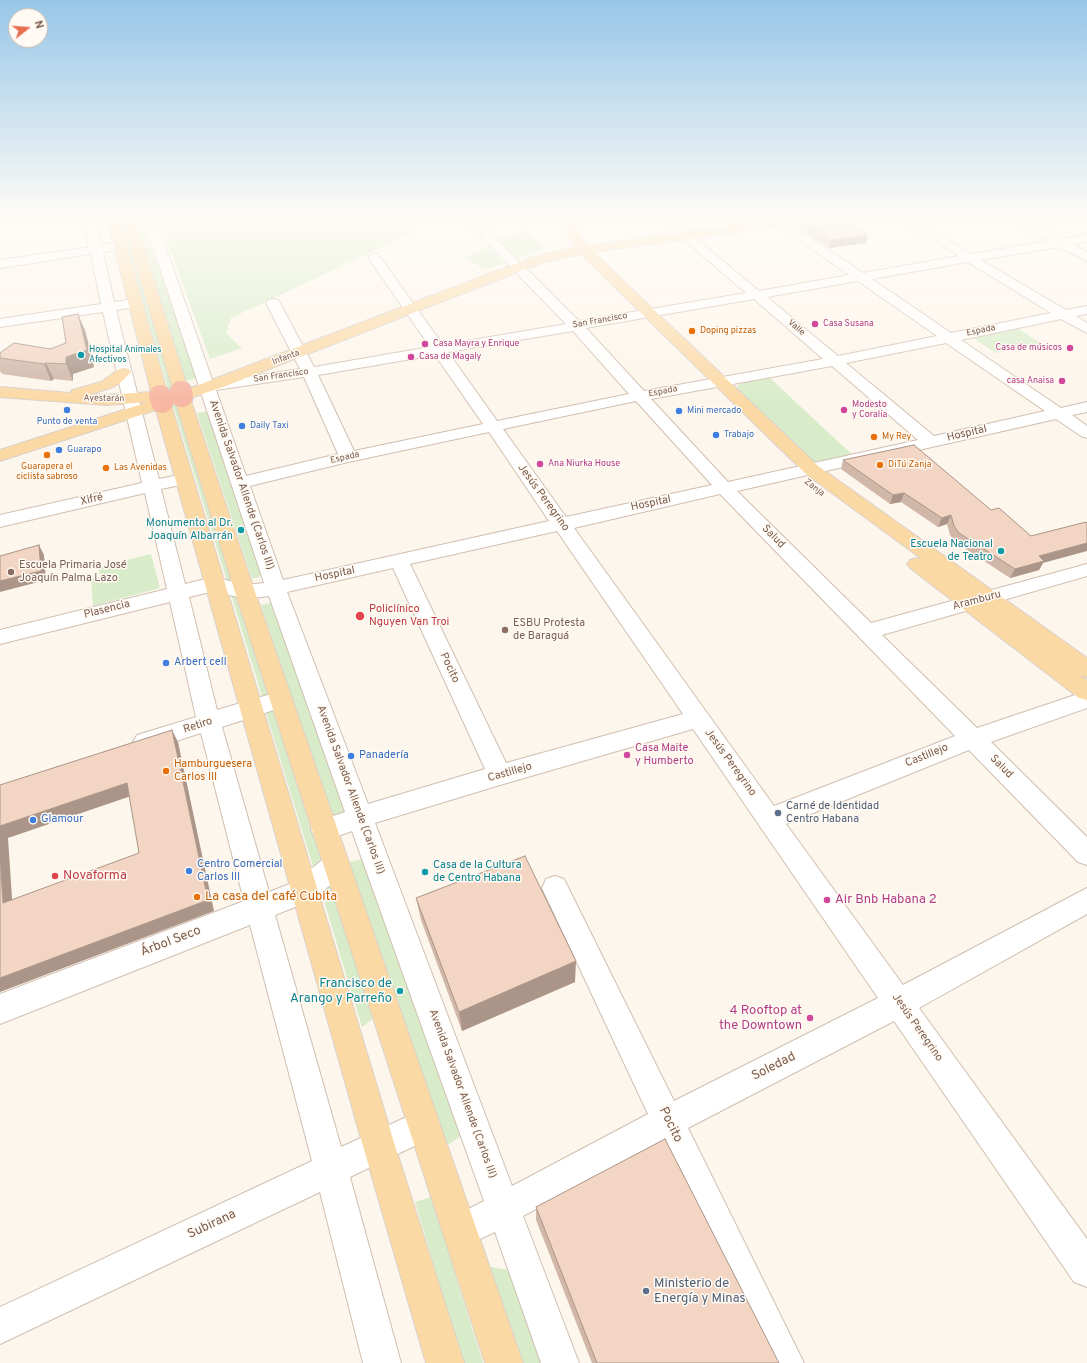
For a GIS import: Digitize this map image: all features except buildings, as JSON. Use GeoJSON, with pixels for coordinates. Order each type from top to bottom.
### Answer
{"type":"FeatureCollection","features":[{"type":"Feature","properties":{"kind":"main road"},"geometry":{"type":"LineString","coordinates":[[129,278],[161,399],[250,708],[379,1146],[445,1363]]}},
{"type":"Feature","properties":{"kind":"main road"},"geometry":{"type":"LineString","coordinates":[[146,278],[245,592],[324,830],[461,1231],[504,1363]]}},
{"type":"Feature","properties":{"kind":"main road","name":"Infanta"},"geometry":{"type":"LineString","coordinates":[[183,398],[491,278]]}},
{"type":"Feature","properties":{"kind":"main road"},"geometry":{"type":"LineString","coordinates":[[595,278],[611,294]]}},
{"type":"Feature","properties":{"kind":"main road","name":"Zanja"},"geometry":{"type":"LineString","coordinates":[[612,278],[718,381],[803,471],[970,603],[1087,692]]}},
{"type":"Feature","properties":{"kind":"main road"},"geometry":{"type":"LineString","coordinates":[[627,310],[743,425]]}},
{"type":"Feature","properties":{"kind":"main road"},"geometry":{"type":"LineString","coordinates":[[57,398],[95,389],[115,380],[124,372]]}},
{"type":"Feature","properties":{"kind":"main road","name":"Ayestarán"},"geometry":{"type":"LineString","coordinates":[[0,392],[132,406]]}},
{"type":"Feature","properties":{"kind":"main road"},"geometry":{"type":"LineString","coordinates":[[0,456],[132,406],[161,399],[183,398]]}},
{"type":"Feature","properties":{"kind":"main road","name":"Zanja"},"geometry":{"type":"LineString","coordinates":[[760,441],[989,598],[1087,669]]}},
{"type":"Feature","properties":{"kind":"street"},"geometry":{"type":"LineString","coordinates":[[102,278],[209,722],[331,1169],[382,1363]]}},
{"type":"Feature","properties":{"kind":"street","name":"Avenida Salvador Allende (Carlos III)"},"geometry":{"type":"LineString","coordinates":[[170,278],[276,588],[560,1363]]}},
{"type":"Feature","properties":{"kind":"street","name":"Jesús Peregrino"},"geometry":{"type":"LineString","coordinates":[[389,278],[439,348],[492,427],[562,523],[698,719],[1087,1269]]}},
{"type":"Feature","properties":{"kind":"street","name":"Salud"},"geometry":{"type":"LineString","coordinates":[[526,278],[576,326],[725,489],[1087,854]]}},
{"type":"Feature","properties":{"kind":"street","name":"Valle"},"geometry":{"type":"LineString","coordinates":[[737,278],[931,442]]}},
{"type":"Feature","properties":{"kind":"street","name":"San Francisco"},"geometry":{"type":"LineString","coordinates":[[208,387],[309,372],[439,348],[576,326],[627,310],[648,313],[848,278]]}},
{"type":"Feature","properties":{"kind":"street"},"geometry":{"type":"LineString","coordinates":[[859,278],[1087,433]]}},
{"type":"Feature","properties":{"kind":"street"},"geometry":{"type":"LineString","coordinates":[[1003,278],[1087,329]]}},
{"type":"Feature","properties":{"kind":"street"},"geometry":{"type":"LineString","coordinates":[[0,323],[136,303]]}},
{"type":"Feature","properties":{"kind":"street"},"geometry":{"type":"LineString","coordinates":[[274,303],[300,352],[348,457]]}},
{"type":"Feature","properties":{"kind":"street","name":"Espada"},"geometry":{"type":"LineString","coordinates":[[240,483],[348,457],[640,396],[834,361],[1087,310]]}},
{"type":"Feature","properties":{"kind":"street","name":"Hospital"},"geometry":{"type":"LineString","coordinates":[[214,584],[245,592],[276,588],[1087,407]]}},
{"type":"Feature","properties":{"kind":"street","name":"Xifré"},"geometry":{"type":"LineString","coordinates":[[0,521],[184,479]]}},
{"type":"Feature","properties":{"kind":"street","name":"Pocito"},"geometry":{"type":"LineString","coordinates":[[399,561],[500,775]]}},
{"type":"Feature","properties":{"kind":"street","name":"Aramburu"},"geometry":{"type":"LineString","coordinates":[[866,632],[1087,570]]}},
{"type":"Feature","properties":{"kind":"street","name":"Plasencia"},"geometry":{"type":"LineString","coordinates":[[0,638],[214,584]]}},
{"type":"Feature","properties":{"kind":"street","name":"Retiro"},"geometry":{"type":"LineString","coordinates":[[127,748],[281,699]]}},
{"type":"Feature","properties":{"kind":"street","name":"Castillejo"},"geometry":{"type":"LineString","coordinates":[[770,819],[973,739],[1087,700]]}},
{"type":"Feature","properties":{"kind":"street","name":"Castillejo"},"geometry":{"type":"LineString","coordinates":[[324,830],[361,817],[500,775],[698,719]]}},
{"type":"Feature","properties":{"kind":"street","name":"Árbol Seco"},"geometry":{"type":"LineString","coordinates":[[0,1009],[304,891],[336,864]]}},
{"type":"Feature","properties":{"kind":"street","name":"Pocito"},"geometry":{"type":"LineString","coordinates":[[554,888],[785,1363]]}},
{"type":"Feature","properties":{"kind":"street","name":"Soledad"},"geometry":{"type":"LineString","coordinates":[[461,1231],[668,1121],[899,1003],[1087,900]]}},
{"type":"Feature","properties":{"kind":"street","name":"Subirana"},"geometry":{"type":"LineString","coordinates":[[0,1326],[424,1125]]}},
{"type":"Feature","properties":{"kind":"green space"},"geometry":{"type":"Polygon","coordinates":[[[135,278],[140,278],[175,389],[169,391],[135,278]]]}},
{"type":"Feature","properties":{"kind":"green space"},"geometry":{"type":"Polygon","coordinates":[[[151,278],[161,278],[197,378],[186,381],[151,278]]]}},
{"type":"Feature","properties":{"kind":"green space"},"geometry":{"type":"Polygon","coordinates":[[[180,278],[317,278],[231,318],[226,333],[242,348],[210,359],[180,278]]]}},
{"type":"Feature","properties":{"kind":"green space"},"geometry":{"type":"Polygon","coordinates":[[[1017,328],[1042,344],[996,353],[972,337],[1017,328]]]}},
{"type":"Feature","properties":{"kind":"green space"},"geometry":{"type":"Polygon","coordinates":[[[769,377],[857,459],[812,470],[737,392],[738,385],[742,383],[769,377]]]}},
{"type":"Feature","properties":{"kind":"green space"},"geometry":{"type":"Polygon","coordinates":[[[173,405],[181,406],[236,583],[227,581],[173,405]]]}},
{"type":"Feature","properties":{"kind":"green space"},"geometry":{"type":"Polygon","coordinates":[[[208,411],[266,575],[252,579],[197,413],[208,411]]]}},
{"type":"Feature","properties":{"kind":"green space"},"geometry":{"type":"Polygon","coordinates":[[[151,554],[160,588],[93,606],[91,579],[100,577],[99,567],[151,554]]]}},
{"type":"Feature","properties":{"kind":"green space"},"geometry":{"type":"Polygon","coordinates":[[[230,591],[240,593],[272,696],[263,700],[230,591]]]}},
{"type":"Feature","properties":{"kind":"green space"},"geometry":{"type":"Polygon","coordinates":[[[275,602],[350,815],[332,819],[261,605],[275,602]]]}},
{"type":"Feature","properties":{"kind":"green space"},"geometry":{"type":"Polygon","coordinates":[[[276,706],[325,864],[315,873],[265,709],[276,706]]]}},
{"type":"Feature","properties":{"kind":"green space"},"geometry":{"type":"Polygon","coordinates":[[[365,858],[462,1135],[442,1149],[347,863],[365,858]]]}},
{"type":"Feature","properties":{"kind":"green space"},"geometry":{"type":"Polygon","coordinates":[[[330,879],[374,1018],[362,1027],[320,888],[330,879]]]}},
{"type":"Feature","properties":{"kind":"green space"},"geometry":{"type":"Polygon","coordinates":[[[431,1197],[483,1363],[463,1363],[415,1202],[431,1197]]]}},
{"type":"Feature","properties":{"kind":"green space"},"geometry":{"type":"Polygon","coordinates":[[[481,1265],[509,1270],[542,1363],[514,1363],[481,1265]]]}},
{"type":"Feature","properties":{"kind":"place","name":"Casa Susana"},"geometry":{"type":"Point","coordinates":[815,324]}},
{"type":"Feature","properties":{"kind":"place","name":"Doping pizzas"},"geometry":{"type":"Point","coordinates":[692,331]}},
{"type":"Feature","properties":{"kind":"place","name":"Casa Mayra y Enrique"},"geometry":{"type":"Point","coordinates":[425,344]}},
{"type":"Feature","properties":{"kind":"place","name":"Casa de músicos"},"geometry":{"type":"Point","coordinates":[1070,348]}},
{"type":"Feature","properties":{"kind":"place","name":"Hospital Animales Afectivos"},"geometry":{"type":"Point","coordinates":[81,355]}},
{"type":"Feature","properties":{"kind":"place","name":"Casa de Magaly"},"geometry":{"type":"Point","coordinates":[411,357]}},
{"type":"Feature","properties":{"kind":"place","name":"casa Anaisa"},"geometry":{"type":"Point","coordinates":[1062,381]}},
{"type":"Feature","properties":{"kind":"place","name":"Punto de venta"},"geometry":{"type":"Point","coordinates":[67,410]}},
{"type":"Feature","properties":{"kind":"place","name":"Modesto y Coralia"},"geometry":{"type":"Point","coordinates":[844,410]}},
{"type":"Feature","properties":{"kind":"place","name":"Mini mercado"},"geometry":{"type":"Point","coordinates":[679,411]}},
{"type":"Feature","properties":{"kind":"place","name":"Daily Taxi"},"geometry":{"type":"Point","coordinates":[242,426]}},
{"type":"Feature","properties":{"kind":"place","name":"Trabajo"},"geometry":{"type":"Point","coordinates":[716,435]}},
{"type":"Feature","properties":{"kind":"place","name":"My Rey"},"geometry":{"type":"Point","coordinates":[874,437]}},
{"type":"Feature","properties":{"kind":"place","name":"Guarapo"},"geometry":{"type":"Point","coordinates":[59,450]}},
{"type":"Feature","properties":{"kind":"place","name":"Guarapera el ciclista sabroso"},"geometry":{"type":"Point","coordinates":[47,455]}},
{"type":"Feature","properties":{"kind":"place","name":"Ana Niurka House"},"geometry":{"type":"Point","coordinates":[540,464]}},
{"type":"Feature","properties":{"kind":"place","name":"DiTú Zanja"},"geometry":{"type":"Point","coordinates":[880,465]}},
{"type":"Feature","properties":{"kind":"place","name":"Las Avenidas"},"geometry":{"type":"Point","coordinates":[106,468]}},
{"type":"Feature","properties":{"kind":"place","name":"Monumento al Dr. Joaquín Albarrán"},"geometry":{"type":"Point","coordinates":[241,530]}},
{"type":"Feature","properties":{"kind":"place","name":"Escuela Nacional de Teatro"},"geometry":{"type":"Point","coordinates":[1001,551]}},
{"type":"Feature","properties":{"kind":"place","name":"Escuela Primaria José Joaquín Palma Lazo"},"geometry":{"type":"Point","coordinates":[11,572]}},
{"type":"Feature","properties":{"kind":"place","name":"Policlínico Nguyen Van Troi"},"geometry":{"type":"Point","coordinates":[360,616]}},
{"type":"Feature","properties":{"kind":"place","name":"ESBU Protesta de Baraguá"},"geometry":{"type":"Point","coordinates":[505,630]}},
{"type":"Feature","properties":{"kind":"place","name":"Arbert cell"},"geometry":{"type":"Point","coordinates":[166,663]}},
{"type":"Feature","properties":{"kind":"place","name":"Casa Maite y Humberto"},"geometry":{"type":"Point","coordinates":[627,755]}},
{"type":"Feature","properties":{"kind":"place","name":"Panadería"},"geometry":{"type":"Point","coordinates":[351,756]}},
{"type":"Feature","properties":{"kind":"place","name":"Hamburguesera Carlos III"},"geometry":{"type":"Point","coordinates":[166,771]}},
{"type":"Feature","properties":{"kind":"place","name":"Carné de Identidad Centro Habana"},"geometry":{"type":"Point","coordinates":[778,813]}},
{"type":"Feature","properties":{"kind":"place","name":"Glamour"},"geometry":{"type":"Point","coordinates":[33,820]}},
{"type":"Feature","properties":{"kind":"place","name":"Centro Comercial Carlos III"},"geometry":{"type":"Point","coordinates":[189,871]}},
{"type":"Feature","properties":{"kind":"place","name":"Casa de la Cultura de Centro Habana"},"geometry":{"type":"Point","coordinates":[425,872]}},
{"type":"Feature","properties":{"kind":"place","name":"Novaforma"},"geometry":{"type":"Point","coordinates":[55,876]}},
{"type":"Feature","properties":{"kind":"place","name":"La casa del café Cubita"},"geometry":{"type":"Point","coordinates":[197,897]}},
{"type":"Feature","properties":{"kind":"place","name":"Air Bnb Habana 2"},"geometry":{"type":"Point","coordinates":[827,900]}},
{"type":"Feature","properties":{"kind":"place","name":"Francisco de Arango y Parreño"},"geometry":{"type":"Point","coordinates":[400,991]}},
{"type":"Feature","properties":{"kind":"place","name":"4 Rooftop at the Downtown"},"geometry":{"type":"Point","coordinates":[810,1018]}},
{"type":"Feature","properties":{"kind":"place","name":"Ministerio de Energía y Minas"},"geometry":{"type":"Point","coordinates":[646,1291]}}]}
